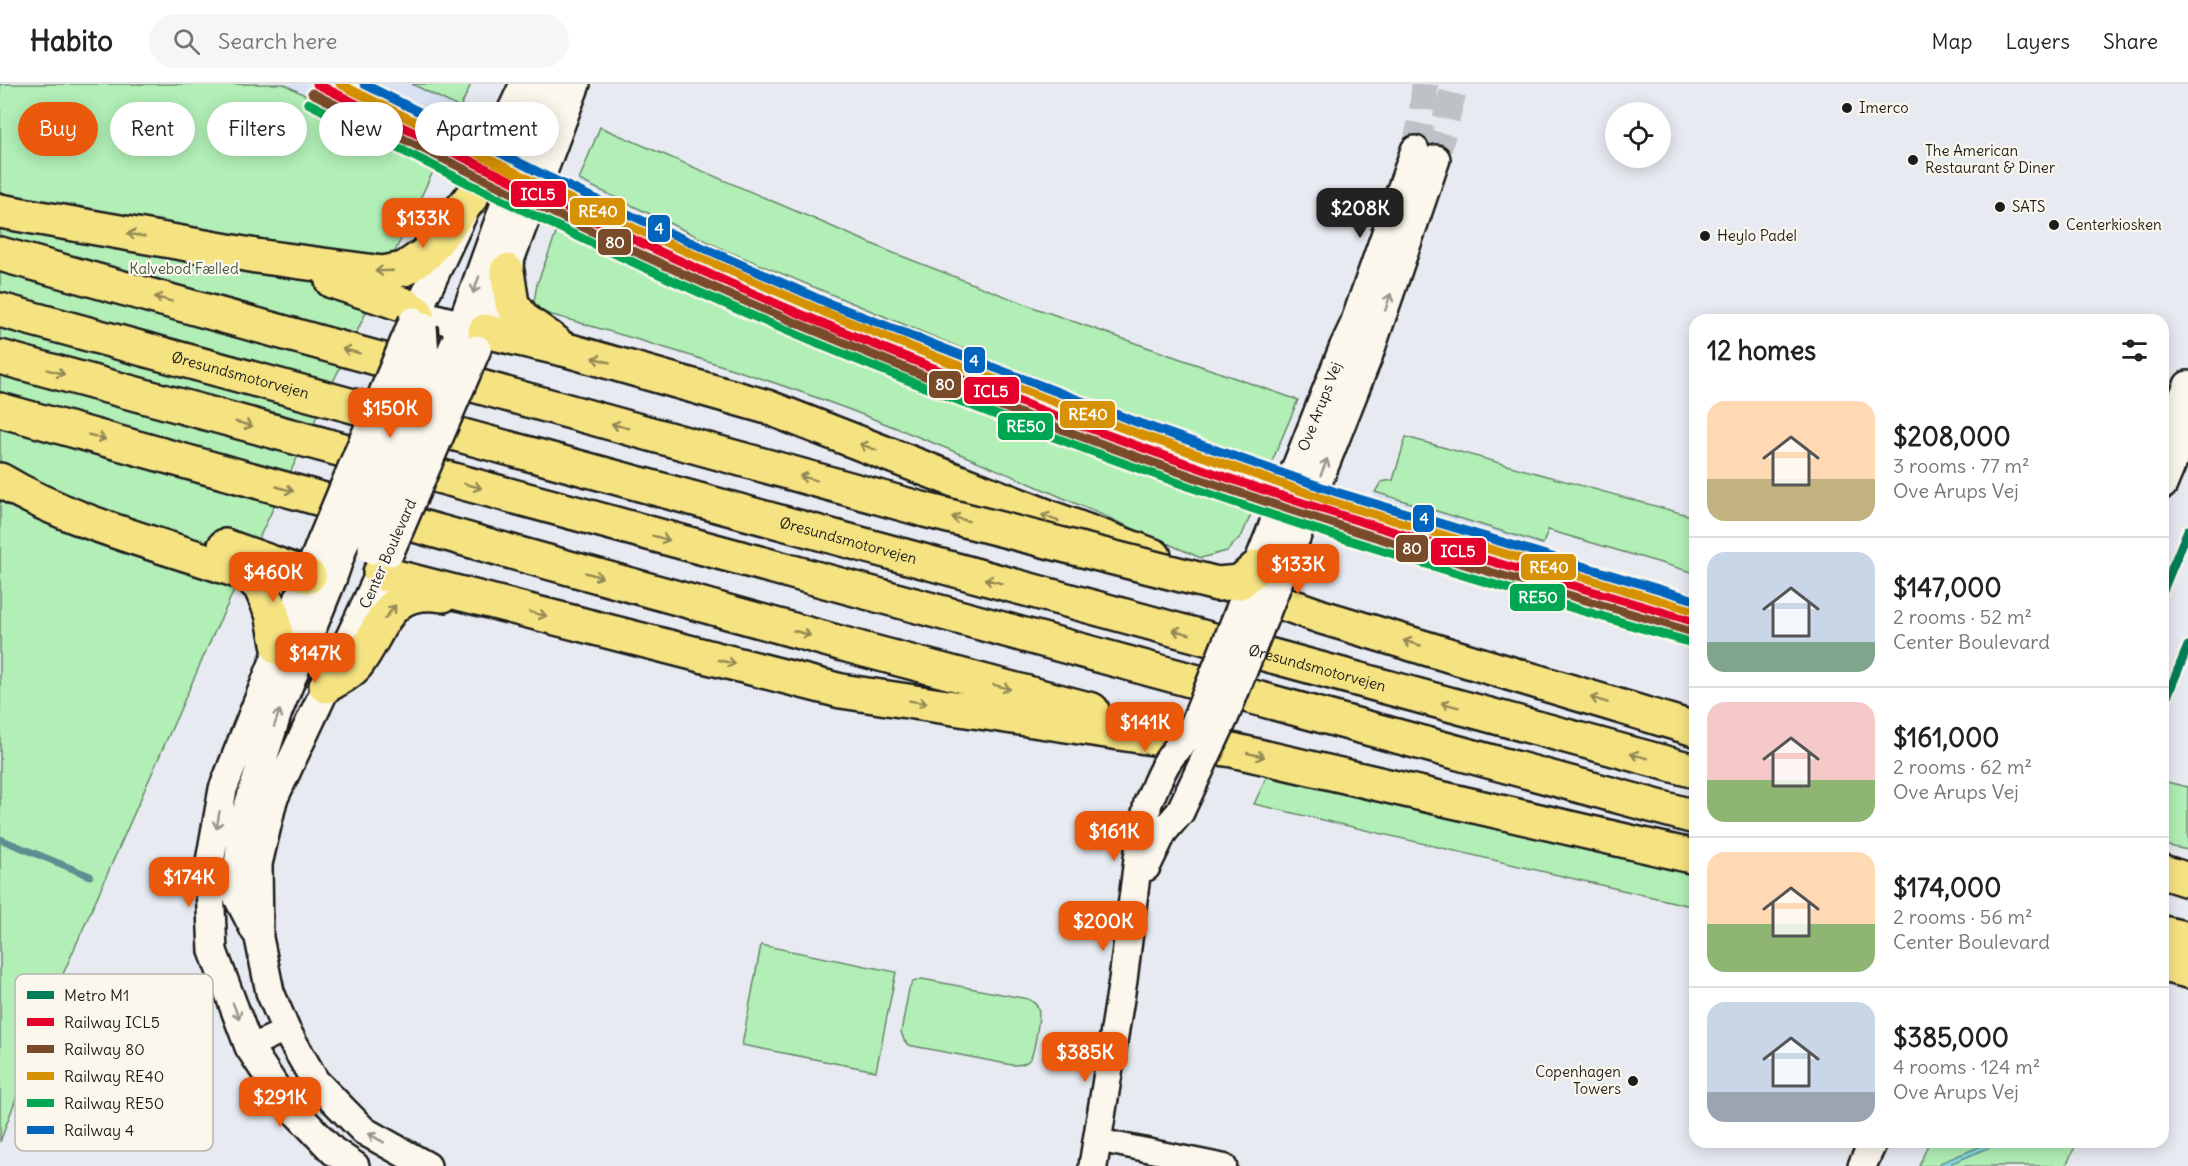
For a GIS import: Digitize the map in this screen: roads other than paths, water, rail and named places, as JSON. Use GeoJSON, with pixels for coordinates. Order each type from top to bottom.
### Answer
{"type":"FeatureCollection","features":[{"type":"Feature","properties":{"kind":"highway"},"geometry":{"type":"LineString","coordinates":[[0,211],[256,256],[383,273],[404,269],[426,254],[472,196]]}},
{"type":"Feature","properties":{"kind":"highway"},"geometry":{"type":"LineString","coordinates":[[0,254],[925,510],[1217,584],[1239,582],[1257,567]]}},
{"type":"Feature","properties":{"kind":"highway"},"geometry":{"type":"LineString","coordinates":[[256,256],[405,305],[418,320]]}},
{"type":"Feature","properties":{"kind":"highway"},"geometry":{"type":"LineString","coordinates":[[507,271],[512,304],[524,320],[567,350]]}},
{"type":"Feature","properties":{"kind":"highway","name":"Øresundsmotorvejen"},"geometry":{"type":"LineString","coordinates":[[0,310],[1689,769]]}},
{"type":"Feature","properties":{"kind":"highway"},"geometry":{"type":"LineString","coordinates":[[470,336],[567,350],[766,407],[1054,519],[1322,617],[1689,727]]}},
{"type":"Feature","properties":{"kind":"highway"},"geometry":{"type":"LineString","coordinates":[[0,357],[1689,815]]}},
{"type":"Feature","properties":{"kind":"highway"},"geometry":{"type":"LineString","coordinates":[[0,410],[865,650],[1190,735],[1208,729],[1225,716]]}},
{"type":"Feature","properties":{"kind":"highway"},"geometry":{"type":"LineString","coordinates":[[0,466],[104,505],[321,578]]}},
{"type":"Feature","properties":{"kind":"highway"},"geometry":{"type":"LineString","coordinates":[[0,480],[30,498],[103,526],[246,574],[260,586],[272,613],[279,648]]}},
{"type":"Feature","properties":{"kind":"highway"},"geometry":{"type":"LineString","coordinates":[[381,558],[502,605]]}},
{"type":"Feature","properties":{"kind":"highway"},"geometry":{"type":"LineString","coordinates":[[326,686],[356,667],[391,607],[410,595],[435,594],[502,605],[842,691],[1232,750],[1689,856]]}},
{"type":"Feature","properties":{"kind":"highway"},"geometry":{"type":"LineString","coordinates":[[2169,874],[2188,880]]}},
{"type":"Feature","properties":{"kind":"highway"},"geometry":{"type":"LineString","coordinates":[[2169,887],[2188,892]]}},
{"type":"Feature","properties":{"kind":"highway"},"geometry":{"type":"LineString","coordinates":[[2169,934],[2188,939]]}},
{"type":"Feature","properties":{"kind":"highway"},"geometry":{"type":"LineString","coordinates":[[2169,966],[2188,971]]}},
{"type":"Feature","properties":{"kind":"street","name":"Center Boulevard"},"geometry":{"type":"LineString","coordinates":[[355,1166],[333,1151],[283,1099],[249,1047],[213,951],[209,867],[223,789],[279,648],[321,578],[418,320],[472,196],[552,90]]}},
{"type":"Feature","properties":{"kind":"street","name":"Center Boulevard"},"geometry":{"type":"LineString","coordinates":[[427,1166],[364,1131],[315,1081],[286,1030],[270,992],[259,938],[258,864],[273,800],[326,686],[381,558],[470,336],[507,271],[514,215],[552,90]]}},
{"type":"Feature","properties":{"kind":"street","name":"Ove Arups Vej"},"geometry":{"type":"LineString","coordinates":[[1095,1153],[1109,1078],[1139,851],[1148,803],[1168,759],[1190,735],[1344,346],[1426,155],[1368,357],[1225,716],[1180,812],[1163,832],[1152,852],[1129,929]]}},
{"type":"Feature","properties":{"kind":"street"},"geometry":{"type":"LineString","coordinates":[[418,320],[470,336],[514,215]]}},
{"type":"Feature","properties":{"kind":"street"},"geometry":{"type":"LineString","coordinates":[[2169,431],[2188,385]]}},
{"type":"Feature","properties":{"kind":"street"},"geometry":{"type":"LineString","coordinates":[[2169,471],[2188,425]]}},
{"type":"Feature","properties":{"kind":"street"},"geometry":{"type":"LineString","coordinates":[[259,938],[235,892],[243,822],[321,578],[357,579],[381,558]]}},
{"type":"Feature","properties":{"kind":"street"},"geometry":{"type":"LineString","coordinates":[[249,1047],[286,1030]]}},
{"type":"Feature","properties":{"kind":"street"},"geometry":{"type":"LineString","coordinates":[[1862,1166],[1870,1148]]}},
{"type":"Feature","properties":{"kind":"street"},"geometry":{"type":"LineString","coordinates":[[1882,1166],[1890,1148]]}},
{"type":"Feature","properties":{"kind":"street"},"geometry":{"type":"LineString","coordinates":[[1095,1153],[1225,1166]]}},
{"type":"Feature","properties":{"kind":"water"},"geometry":{"type":"Polygon","coordinates":[[[1976,1148],[1988,1148],[1952,1163],[1951,1166],[1939,1166],[1940,1163],[1976,1148]]]}},
{"type":"Feature","properties":{"kind":"waterway"},"geometry":{"type":"LineString","coordinates":[[0,839],[90,876]]}},
{"type":"Feature","properties":{"kind":"tunnel"},"geometry":{"type":"LineString","coordinates":[[1415,150],[1422,118],[1425,84]]}},
{"type":"Feature","properties":{"kind":"tunnel"},"geometry":{"type":"LineString","coordinates":[[1436,159],[1455,84]]}},
{"type":"Feature","properties":{"kind":"metro line","name":"M1"},"geometry":{"type":"LineString","coordinates":[[2169,576],[2188,530]]}},
{"type":"Feature","properties":{"kind":"metro line","name":"M1"},"geometry":{"type":"LineString","coordinates":[[2169,692],[2188,646]]}},
{"type":"Feature","properties":{"kind":"rail line","name":"ICL5"},"geometry":{"type":"LineString","coordinates":[[317,84],[630,238],[758,296],[947,374],[1267,491],[1689,620]]}},
{"type":"Feature","properties":{"kind":"rail line","name":"RE40"},"geometry":{"type":"LineString","coordinates":[[340,84],[542,186],[649,235],[824,312],[949,362],[1136,433],[1333,502],[1689,609]]}},
{"type":"Feature","properties":{"kind":"rail line","name":"4"},"geometry":{"type":"LineString","coordinates":[[364,84],[546,176],[654,226],[828,303],[953,352],[1139,423],[1336,492],[1689,598]]}},
{"type":"Feature","properties":{"kind":"rail line","name":"80"},"geometry":{"type":"LineString","coordinates":[[312,93],[500,187],[689,277],[1007,408],[1199,479],[1328,522],[1689,631]]}},
{"type":"Feature","properties":{"kind":"rail line","name":"RE50"},"geometry":{"type":"LineString","coordinates":[[308,103],[495,197],[685,286],[814,342],[1003,418],[1195,489],[1324,532],[1689,642]]}},
{"type":"Feature","properties":{"kind":"place","name":"Imerco"},"geometry":{"type":"Point","coordinates":[1847,108]}},
{"type":"Feature","properties":{"kind":"place","name":"The American Restaurant & Diner"},"geometry":{"type":"Point","coordinates":[1913,160]}},
{"type":"Feature","properties":{"kind":"place","name":"SATS"},"geometry":{"type":"Point","coordinates":[2000,207]}},
{"type":"Feature","properties":{"kind":"place","name":"Centerkiosken"},"geometry":{"type":"Point","coordinates":[2054,225]}},
{"type":"Feature","properties":{"kind":"place","name":"Heylo Padel"},"geometry":{"type":"Point","coordinates":[1705,236]}},
{"type":"Feature","properties":{"kind":"place","name":"Copenhagen Towers"},"geometry":{"type":"Point","coordinates":[1633,1081]}},
{"type":"Feature","properties":{"kind":"park label","name":"Kalvebod Fælled"},"geometry":{"type":"Point","coordinates":[184,269]}}]}
